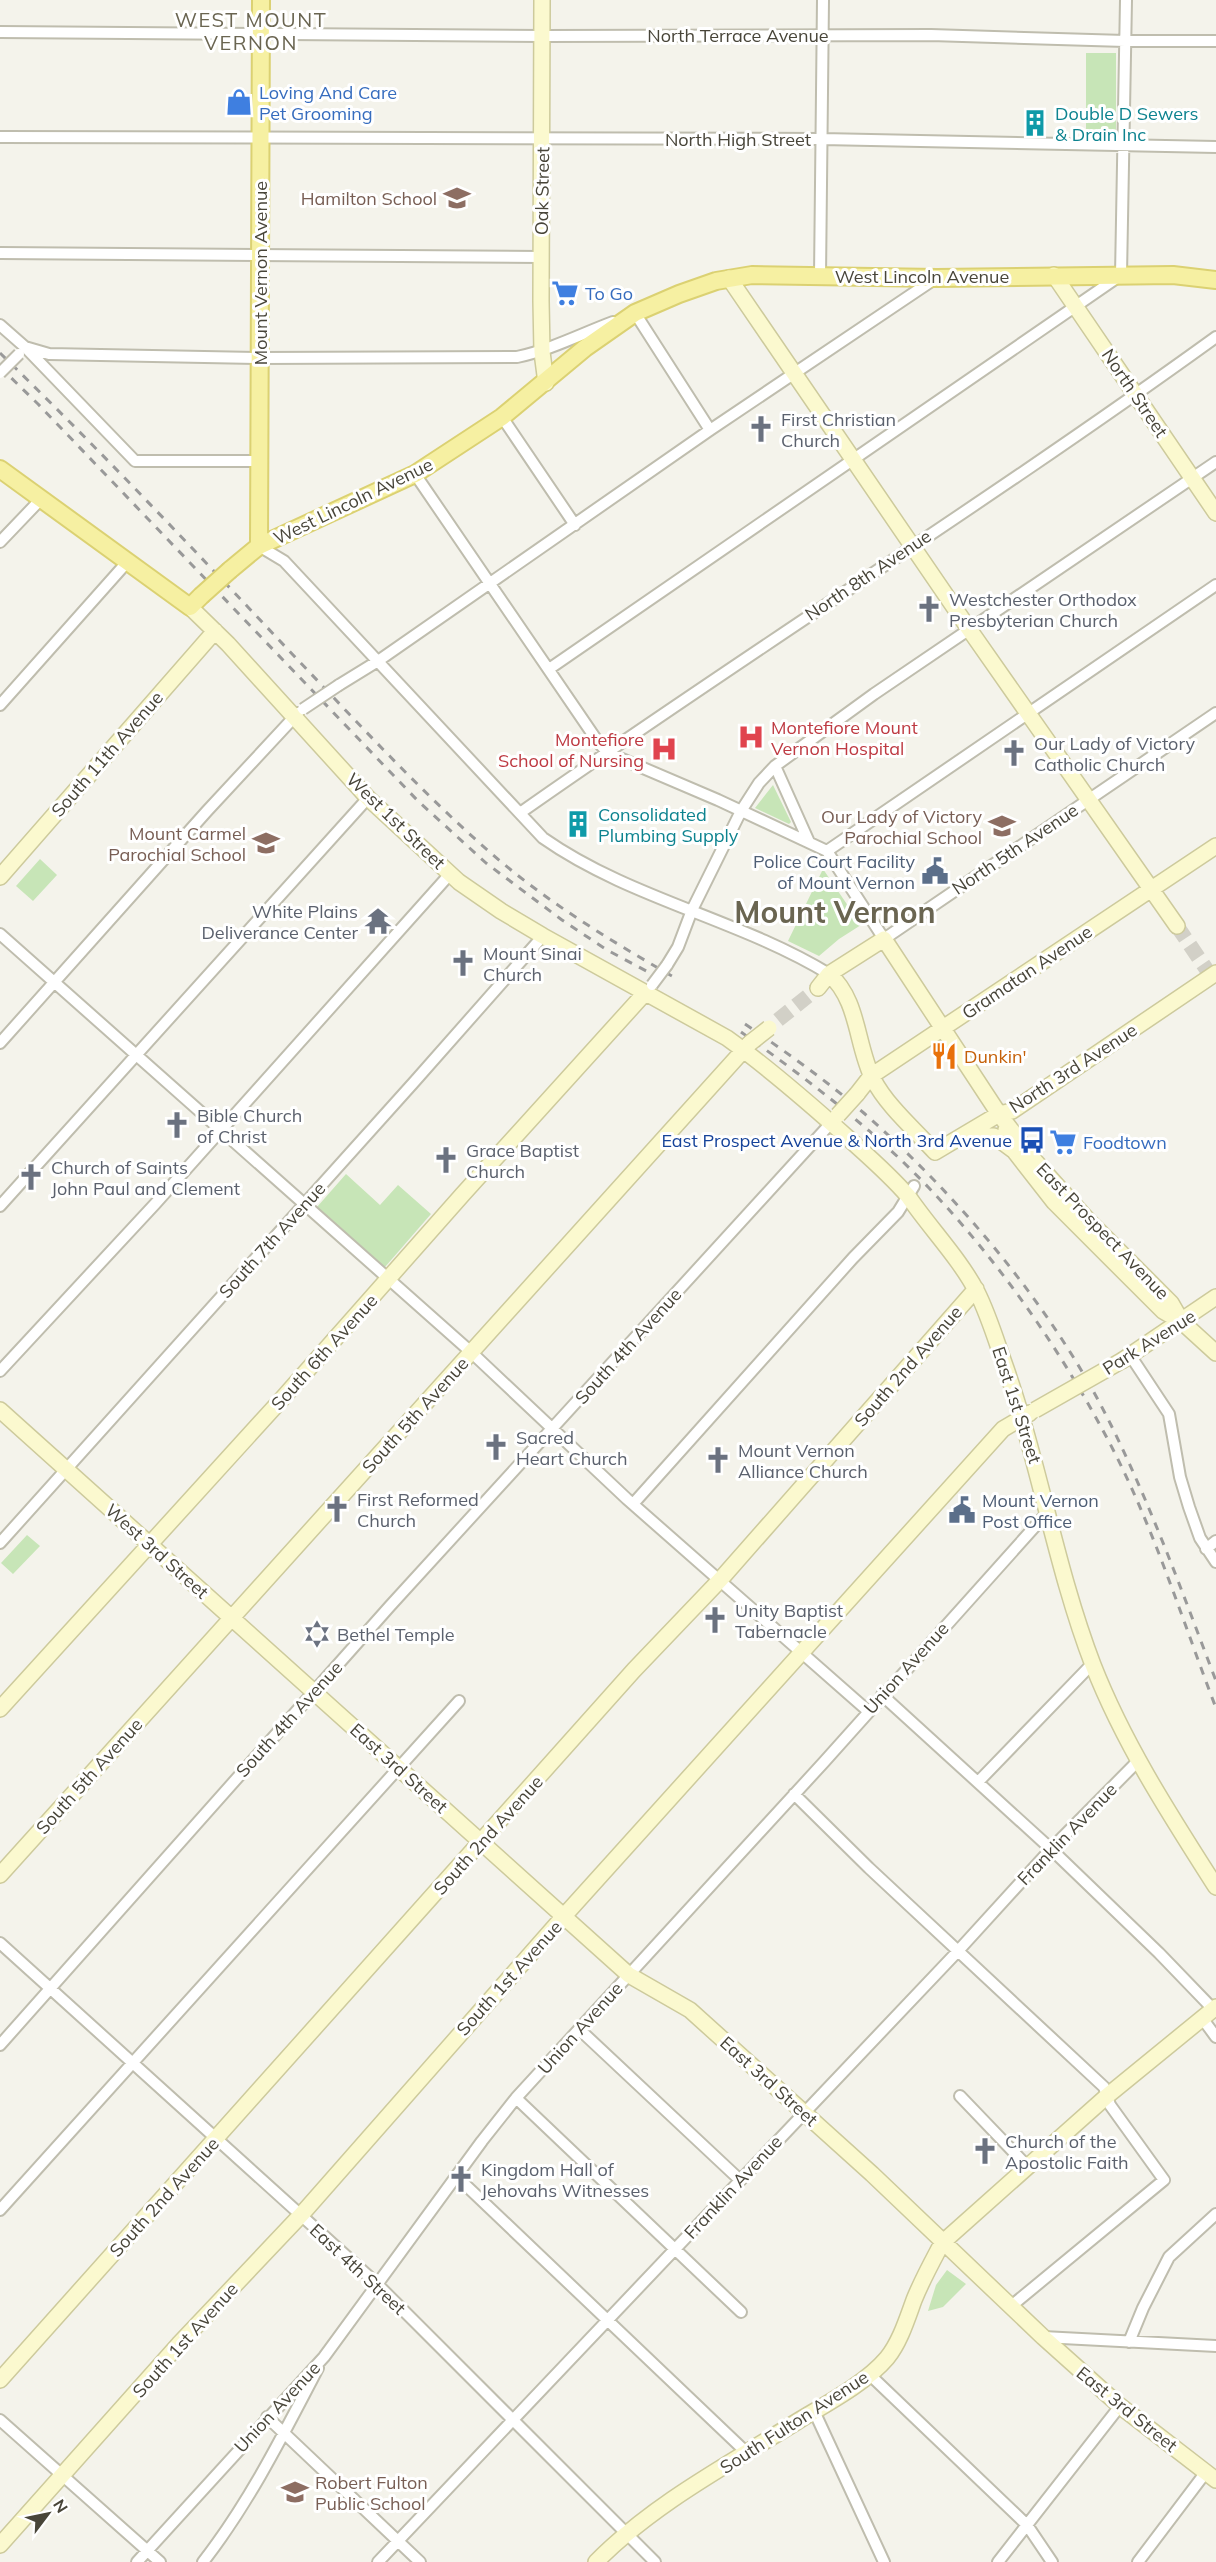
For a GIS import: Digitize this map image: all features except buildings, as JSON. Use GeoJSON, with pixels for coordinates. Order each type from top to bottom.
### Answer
{"type":"FeatureCollection","features":[{"type":"Feature","properties":{"kind":"main road","name":"Mount Vernon Avenue"},"geometry":{"type":"LineString","coordinates":[[259,546],[261,0]]}},
{"type":"Feature","properties":{"kind":"main road","name":"West Lincoln Avenue"},"geometry":{"type":"LineString","coordinates":[[195,602],[259,546],[415,474],[502,417],[546,383],[585,348],[635,314],[679,294],[729,278],[752,275],[937,278],[1173,275],[1216,280]]}},
{"type":"Feature","properties":{"kind":"main road","name":"West 1st Street"},"geometry":{"type":"LineString","coordinates":[[0,469],[129,560],[195,602]]}},
{"type":"Feature","properties":{"kind":"street","name":"Oak Street"},"geometry":{"type":"LineString","coordinates":[[542,0],[541,257],[542,352],[546,383]]}},
{"type":"Feature","properties":{"kind":"street"},"geometry":{"type":"LineString","coordinates":[[820,276],[823,0]]}},
{"type":"Feature","properties":{"kind":"street"},"geometry":{"type":"LineString","coordinates":[[549,669],[1121,275],[1126,0]]}},
{"type":"Feature","properties":{"kind":"street","name":"North Terrace Avenue"},"geometry":{"type":"LineString","coordinates":[[0,32],[542,36],[931,34],[1125,41],[1216,41]]}},
{"type":"Feature","properties":{"kind":"street","name":"North High Street"},"geometry":{"type":"LineString","coordinates":[[0,137],[822,139],[1216,147]]}},
{"type":"Feature","properties":{"kind":"street"},"geometry":{"type":"LineString","coordinates":[[0,253],[260,253],[541,257]]}},
{"type":"Feature","properties":{"kind":"street","name":"North Street"},"geometry":{"type":"LineString","coordinates":[[1054,275],[1216,513]]}},
{"type":"Feature","properties":{"kind":"street"},"geometry":{"type":"LineString","coordinates":[[729,278],[969,629],[1178,926]]}},
{"type":"Feature","properties":{"kind":"street"},"geometry":{"type":"LineString","coordinates":[[0,1043],[298,713],[378,661],[710,430],[937,278]]}},
{"type":"Feature","properties":{"kind":"street"},"geometry":{"type":"LineString","coordinates":[[635,314],[710,430]]}},
{"type":"Feature","properties":{"kind":"street","name":"West Lincoln Avenue"},"geometry":{"type":"LineString","coordinates":[[22,350],[49,354],[260,358],[517,357],[542,352],[560,342],[635,314]]}},
{"type":"Feature","properties":{"kind":"street"},"geometry":{"type":"LineString","coordinates":[[0,325],[22,350],[135,461],[259,461]]}},
{"type":"Feature","properties":{"kind":"street","name":"North 8th Avenue"},"geometry":{"type":"LineString","coordinates":[[520,813],[649,722],[1137,394],[1216,337]]}},
{"type":"Feature","properties":{"kind":"street"},"geometry":{"type":"LineString","coordinates":[[0,373],[22,350]]}},
{"type":"Feature","properties":{"kind":"street"},"geometry":{"type":"LineString","coordinates":[[502,417],[575,525]]}},
{"type":"Feature","properties":{"kind":"street"},"geometry":{"type":"LineString","coordinates":[[648,989],[678,947],[693,910],[741,811],[759,783],[775,766],[874,694],[1216,462]]}},
{"type":"Feature","properties":{"kind":"street"},"geometry":{"type":"LineString","coordinates":[[415,474],[598,742],[608,753],[827,851],[884,939]]}},
{"type":"Feature","properties":{"kind":"street"},"geometry":{"type":"LineString","coordinates":[[0,542],[42,498]]}},
{"type":"Feature","properties":{"kind":"street"},"geometry":{"type":"LineString","coordinates":[[259,546],[284,561],[543,838],[567,855],[618,880],[693,910],[802,959],[829,974],[844,991],[860,1034],[871,1076]]}},
{"type":"Feature","properties":{"kind":"street"},"geometry":{"type":"LineString","coordinates":[[0,705],[129,560]]}},
{"type":"Feature","properties":{"kind":"street"},"geometry":{"type":"LineString","coordinates":[[827,851],[1216,585]]}},
{"type":"Feature","properties":{"kind":"street","name":"West 1st Street"},"geometry":{"type":"LineString","coordinates":[[195,602],[215,631],[298,713],[368,798],[450,874],[501,911],[543,936],[648,989],[760,1035],[757,1059],[838,1115]]}},
{"type":"Feature","properties":{"kind":"street","name":"South 11th Avenue"},"geometry":{"type":"LineString","coordinates":[[0,877],[215,631]]}},
{"type":"Feature","properties":{"kind":"street","name":"North 5th Avenue"},"geometry":{"type":"LineString","coordinates":[[818,988],[829,974],[1216,713]]}},
{"type":"Feature","properties":{"kind":"street"},"geometry":{"type":"LineString","coordinates":[[775,766],[809,842]]}},
{"type":"Feature","properties":{"kind":"street"},"geometry":{"type":"LineString","coordinates":[[0,1206],[368,798]]}},
{"type":"Feature","properties":{"kind":"street","name":"Gramatan Avenue"},"geometry":{"type":"LineString","coordinates":[[838,1115],[871,1076],[1216,846]]}},
{"type":"Feature","properties":{"kind":"street"},"geometry":{"type":"LineString","coordinates":[[0,1371],[56,1312],[450,874]]}},
{"type":"Feature","properties":{"kind":"street"},"geometry":{"type":"LineString","coordinates":[[0,934],[471,1352],[633,1504],[868,1711]]}},
{"type":"Feature","properties":{"kind":"street","name":"South 7th Avenue"},"geometry":{"type":"LineString","coordinates":[[0,1543],[543,936]]}},
{"type":"Feature","properties":{"kind":"street","name":"East Prospect Avenue"},"geometry":{"type":"LineString","coordinates":[[884,939],[999,1114],[1083,1223],[1148,1298],[1163,1311],[1182,1322],[1216,1353]]}},
{"type":"Feature","properties":{"kind":"street","name":"North 3rd Avenue"},"geometry":{"type":"LineString","coordinates":[[871,1076],[880,1091],[932,1156],[999,1114],[1012,1111],[1214,978]]}},
{"type":"Feature","properties":{"kind":"street","name":"South 6th Avenue"},"geometry":{"type":"LineString","coordinates":[[0,1709],[389,1280],[463,1194],[648,989]]}},
{"type":"Feature","properties":{"kind":"street","name":"South 5th Avenue"},"geometry":{"type":"LineString","coordinates":[[0,1875],[760,1035]]}},
{"type":"Feature","properties":{"kind":"street","name":"East Prospect Avenue"},"geometry":{"type":"LineString","coordinates":[[999,1114],[1015,1152],[1048,1196],[1083,1223],[1171,1303],[1182,1322]]}},
{"type":"Feature","properties":{"kind":"street","name":"East 1st Street"},"geometry":{"type":"LineString","coordinates":[[838,1115],[896,1182],[911,1191],[976,1289],[1029,1414],[1047,1513],[1093,1663],[1109,1703],[1138,1761],[1216,1887]]}},
{"type":"Feature","properties":{"kind":"street","name":"South 4th Avenue"},"geometry":{"type":"LineString","coordinates":[[0,2045],[314,1692],[838,1115]]}},
{"type":"Feature","properties":{"kind":"street"},"geometry":{"type":"LineString","coordinates":[[963,1135],[994,1136],[1015,1152]]}},
{"type":"Feature","properties":{"kind":"street"},"geometry":{"type":"LineString","coordinates":[[633,1504],[853,1258],[898,1212],[911,1191]]}},
{"type":"Feature","properties":{"kind":"street","name":"South 2nd Avenue"},"geometry":{"type":"LineString","coordinates":[[0,2380],[634,1670],[720,1580],[976,1289]]}},
{"type":"Feature","properties":{"kind":"street","name":"Park Avenue"},"geometry":{"type":"LineString","coordinates":[[1029,1414],[1182,1322],[1216,1297]]}},
{"type":"Feature","properties":{"kind":"street"},"geometry":{"type":"LineString","coordinates":[[1148,1298],[1156,1320],[1150,1342]]}},
{"type":"Feature","properties":{"kind":"street"},"geometry":{"type":"LineString","coordinates":[[1126,1357],[1169,1414],[1180,1477],[1206,1549],[1216,1562]]}},
{"type":"Feature","properties":{"kind":"street","name":"West 3rd Street"},"geometry":{"type":"LineString","coordinates":[[0,1410],[314,1692]]}},
{"type":"Feature","properties":{"kind":"street","name":"South 1st Avenue"},"geometry":{"type":"LineString","coordinates":[[0,2545],[179,2344],[301,2215],[564,1916],[1003,1429],[1029,1414]]}},
{"type":"Feature","properties":{"kind":"street","name":"Union Avenue"},"geometry":{"type":"LineString","coordinates":[[137,2562],[324,2357],[376,2283],[516,2098],[1047,1513]]}},
{"type":"Feature","properties":{"kind":"street"},"geometry":{"type":"LineString","coordinates":[[1206,1549],[1216,1541]]}},
{"type":"Feature","properties":{"kind":"street"},"geometry":{"type":"LineString","coordinates":[[978,1782],[1093,1663]]}},
{"type":"Feature","properties":{"kind":"street","name":"East 3rd Street"},"geometry":{"type":"LineString","coordinates":[[314,1692],[628,1975],[690,2010],[804,2112],[1010,2307],[1120,2406],[1211,2476]]}},
{"type":"Feature","properties":{"kind":"street"},"geometry":{"type":"LineString","coordinates":[[882,1695],[1051,1849],[1160,1953],[1210,2011],[1216,2037]]}},
{"type":"Feature","properties":{"kind":"street"},"geometry":{"type":"LineString","coordinates":[[0,2210],[459,1701]]}},
{"type":"Feature","properties":{"kind":"street","name":"Franklin Avenue"},"geometry":{"type":"LineString","coordinates":[[378,2562],[958,1951],[1051,1849],[1138,1761]]}},
{"type":"Feature","properties":{"kind":"street"},"geometry":{"type":"LineString","coordinates":[[794,1794],[1104,2087],[1110,2105],[1164,2180],[1010,2307]]}},
{"type":"Feature","properties":{"kind":"street","name":"East 4th Street"},"geometry":{"type":"LineString","coordinates":[[0,1943],[376,2283],[655,2562]]}},
{"type":"Feature","properties":{"kind":"street","name":"South Fulton Avenue"},"geometry":{"type":"LineString","coordinates":[[596,2562],[627,2533],[651,2515],[869,2374],[889,2356],[942,2243],[1107,2096],[1210,2011]]}},
{"type":"Feature","properties":{"kind":"street"},"geometry":{"type":"LineString","coordinates":[[580,2030],[740,2180]]}},
{"type":"Feature","properties":{"kind":"street"},"geometry":{"type":"LineString","coordinates":[[960,2096],[1027,2166]]}},
{"type":"Feature","properties":{"kind":"street"},"geometry":{"type":"LineString","coordinates":[[516,2098],[741,2312]]}},
{"type":"Feature","properties":{"kind":"street"},"geometry":{"type":"LineString","coordinates":[[456,2176],[747,2453]]}},
{"type":"Feature","properties":{"kind":"street"},"geometry":{"type":"LineString","coordinates":[[1129,2342],[1143,2308],[1169,2257],[1216,2214]]}},
{"type":"Feature","properties":{"kind":"street"},"geometry":{"type":"LineString","coordinates":[[1043,2337],[1216,2346]]}},
{"type":"Feature","properties":{"kind":"street"},"geometry":{"type":"LineString","coordinates":[[203,2562],[228,2530],[284,2433],[324,2357]]}},
{"type":"Feature","properties":{"kind":"street"},"geometry":{"type":"LineString","coordinates":[[869,2374],[1027,2525],[1052,2562]]}},
{"type":"Feature","properties":{"kind":"street"},"geometry":{"type":"LineString","coordinates":[[998,2562],[1120,2406]]}},
{"type":"Feature","properties":{"kind":"street"},"geometry":{"type":"LineString","coordinates":[[814,2411],[884,2562]]}},
{"type":"Feature","properties":{"kind":"street"},"geometry":{"type":"LineString","coordinates":[[267,2417],[420,2562]]}},
{"type":"Feature","properties":{"kind":"street"},"geometry":{"type":"LineString","coordinates":[[0,2420],[160,2562]]}},
{"type":"Feature","properties":{"kind":"street"},"geometry":{"type":"LineString","coordinates":[[1138,2562],[1211,2476]]}},
{"type":"Feature","properties":{"kind":"green space"},"geometry":{"type":"Polygon","coordinates":[[[1086,53],[1116,53],[1116,135],[1086,135],[1086,53]]]}},
{"type":"Feature","properties":{"kind":"green space"},"geometry":{"type":"Polygon","coordinates":[[[773,785],[791,822],[789,824],[755,808],[773,785]]]}},
{"type":"Feature","properties":{"kind":"green space"},"geometry":{"type":"Polygon","coordinates":[[[40,859],[57,875],[33,901],[16,886],[40,859]]]}},
{"type":"Feature","properties":{"kind":"green space"},"geometry":{"type":"Polygon","coordinates":[[[823,869],[861,925],[839,939],[819,956],[788,941],[823,869]]]}},
{"type":"Feature","properties":{"kind":"green space"},"geometry":{"type":"Polygon","coordinates":[[[346,1174],[380,1205],[398,1185],[431,1214],[385,1267],[317,1207],[346,1174]]]}},
{"type":"Feature","properties":{"kind":"green space"},"geometry":{"type":"Polygon","coordinates":[[[27,1535],[40,1546],[13,1574],[1,1563],[27,1535]]]}},
{"type":"Feature","properties":{"kind":"green space"},"geometry":{"type":"Polygon","coordinates":[[[947,2270],[966,2284],[943,2307],[928,2311],[936,2285],[947,2270]]]}},
{"type":"Feature","properties":{"kind":"tunnel"},"geometry":{"type":"LineString","coordinates":[[1177,926],[1211,976]]}},
{"type":"Feature","properties":{"kind":"tunnel"},"geometry":{"type":"LineString","coordinates":[[778,1020],[818,988]]}},
{"type":"Feature","properties":{"kind":"railway"},"geometry":{"type":"LineString","coordinates":[[0,353],[149,503],[391,758],[466,831],[513,872],[558,905],[677,979]]}},
{"type":"Feature","properties":{"kind":"railway"},"geometry":{"type":"LineString","coordinates":[[0,367],[418,801],[486,863],[562,920],[607,950],[665,981]]}},
{"type":"Feature","properties":{"kind":"railway"},"geometry":{"type":"LineString","coordinates":[[745,1024],[836,1090],[901,1147],[970,1219],[1033,1298],[1062,1339],[1088,1382],[1126,1456],[1216,1681]]}},
{"type":"Feature","properties":{"kind":"railway"},"geometry":{"type":"LineString","coordinates":[[741,1032],[839,1106],[908,1166],[978,1243],[1023,1302],[1064,1363],[1119,1460],[1163,1565],[1216,1708]]}},
{"type":"Feature","properties":{"kind":"place","name":"Loving And Care Pet Grooming"},"geometry":{"type":"Point","coordinates":[239,102]}},
{"type":"Feature","properties":{"kind":"place","name":"Double D Sewers & Drain Inc"},"geometry":{"type":"Point","coordinates":[1035,123]}},
{"type":"Feature","properties":{"kind":"place","name":"Hamilton School"},"geometry":{"type":"Point","coordinates":[457,198]}},
{"type":"Feature","properties":{"kind":"place","name":"To Go"},"geometry":{"type":"Point","coordinates":[565,293]}},
{"type":"Feature","properties":{"kind":"place","name":"First Christian Church"},"geometry":{"type":"Point","coordinates":[761,429]}},
{"type":"Feature","properties":{"kind":"place","name":"Westchester Orthodox Presbyterian Church"},"geometry":{"type":"Point","coordinates":[929,609]}},
{"type":"Feature","properties":{"kind":"place","name":"Montefiore Mount Vernon Hospital"},"geometry":{"type":"Point","coordinates":[751,737]}},
{"type":"Feature","properties":{"kind":"place","name":"Montefiore School of Nursing"},"geometry":{"type":"Point","coordinates":[664,749]}},
{"type":"Feature","properties":{"kind":"place","name":"Our Lady of Victory Catholic Church"},"geometry":{"type":"Point","coordinates":[1014,753]}},
{"type":"Feature","properties":{"kind":"place","name":"Consolidated Plumbing Supply"},"geometry":{"type":"Point","coordinates":[578,824]}},
{"type":"Feature","properties":{"kind":"place","name":"Our Lady of Victory Parochial School"},"geometry":{"type":"Point","coordinates":[1002,826]}},
{"type":"Feature","properties":{"kind":"place","name":"Mount Carmel Parochial School"},"geometry":{"type":"Point","coordinates":[266,843]}},
{"type":"Feature","properties":{"kind":"place","name":"Police Court Facility of Mount Vernon"},"geometry":{"type":"Point","coordinates":[935,871]}},
{"type":"Feature","properties":{"kind":"place","name":"White Plains Deliverance Center"},"geometry":{"type":"Point","coordinates":[378,921]}},
{"type":"Feature","properties":{"kind":"place","name":"Mount Sinai Church"},"geometry":{"type":"Point","coordinates":[463,963]}},
{"type":"Feature","properties":{"kind":"place","name":"Dunkin'"},"geometry":{"type":"Point","coordinates":[944,1056]}},
{"type":"Feature","properties":{"kind":"place","name":"Bible Church of Christ"},"geometry":{"type":"Point","coordinates":[177,1125]}},
{"type":"Feature","properties":{"kind":"place","name":"East Prospect Avenue & North 3rd Avenue"},"geometry":{"type":"Point","coordinates":[1032,1140]}},
{"type":"Feature","properties":{"kind":"place","name":"Foodtown"},"geometry":{"type":"Point","coordinates":[1063,1142]}},
{"type":"Feature","properties":{"kind":"place","name":"Grace Baptist Church"},"geometry":{"type":"Point","coordinates":[446,1160]}},
{"type":"Feature","properties":{"kind":"place","name":"Church of Saints John Paul and Clement"},"geometry":{"type":"Point","coordinates":[31,1177]}},
{"type":"Feature","properties":{"kind":"place","name":"Sacred Heart Church"},"geometry":{"type":"Point","coordinates":[496,1447]}},
{"type":"Feature","properties":{"kind":"place","name":"Mount Vernon Alliance Church"},"geometry":{"type":"Point","coordinates":[718,1460]}},
{"type":"Feature","properties":{"kind":"place","name":"First Reformed Church"},"geometry":{"type":"Point","coordinates":[337,1509]}},
{"type":"Feature","properties":{"kind":"place","name":"Mount Vernon Post Office"},"geometry":{"type":"Point","coordinates":[962,1510]}},
{"type":"Feature","properties":{"kind":"place","name":"Unity Baptist Tabernacle"},"geometry":{"type":"Point","coordinates":[715,1620]}},
{"type":"Feature","properties":{"kind":"place","name":"Bethel Temple"},"geometry":{"type":"Point","coordinates":[317,1634]}},
{"type":"Feature","properties":{"kind":"place","name":"Church of the Apostolic Faith"},"geometry":{"type":"Point","coordinates":[985,2151]}},
{"type":"Feature","properties":{"kind":"place","name":"Kingdom Hall of Jehovahs Witnesses"},"geometry":{"type":"Point","coordinates":[461,2179]}},
{"type":"Feature","properties":{"kind":"place","name":"Robert Fulton Public School"},"geometry":{"type":"Point","coordinates":[295,2492]}},
{"type":"Feature","properties":{"kind":"district","name":"WEST MOUNT VERNON"},"geometry":{"type":"Point","coordinates":[251,30]}},
{"type":"Feature","properties":{"kind":"district","name":"Mount Vernon"},"geometry":{"type":"Point","coordinates":[835,912]}}]}
